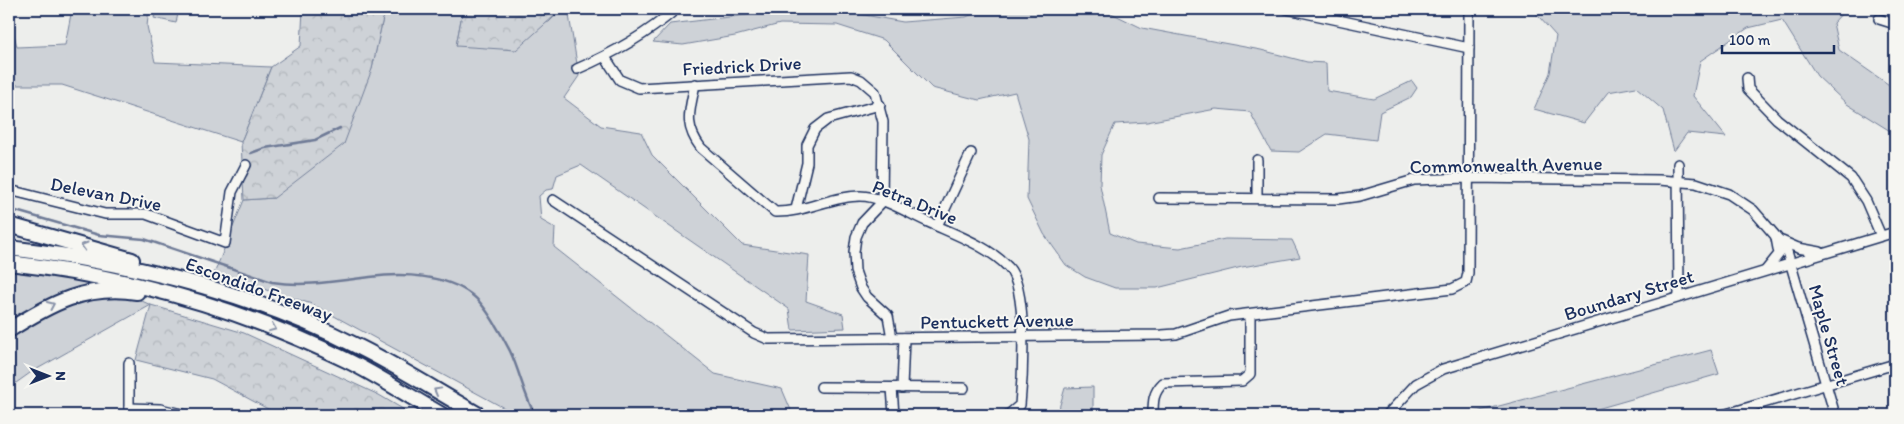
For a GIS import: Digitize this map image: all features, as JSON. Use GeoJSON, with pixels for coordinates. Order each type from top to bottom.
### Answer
{"type":"FeatureCollection","features":[{"type":"Feature","properties":{"kind":"highway"},"geometry":{"type":"LineString","coordinates":[[9,225],[150,265],[230,294]]}},
{"type":"Feature","properties":{"kind":"highway","name":"Escondido Freeway"},"geometry":{"type":"LineString","coordinates":[[9,248],[76,257],[138,270],[230,294],[274,310],[360,348],[480,415]]}},
{"type":"Feature","properties":{"kind":"highway","name":"Escondido Freeway"},"geometry":{"type":"LineString","coordinates":[[9,262],[112,278],[170,292],[228,311],[347,360],[442,415]]}},
{"type":"Feature","properties":{"kind":"highway"},"geometry":{"type":"LineString","coordinates":[[9,330],[41,310],[73,295],[116,289],[228,311]]}},
{"type":"Feature","properties":{"kind":"street"},"geometry":{"type":"LineString","coordinates":[[577,70],[605,58],[676,9]]}},
{"type":"Feature","properties":{"kind":"street"},"geometry":{"type":"LineString","coordinates":[[1287,9],[1469,48]]}},
{"type":"Feature","properties":{"kind":"street"},"geometry":{"type":"LineString","coordinates":[[1468,9],[1468,178]]}},
{"type":"Feature","properties":{"kind":"street"},"geometry":{"type":"LineString","coordinates":[[1879,19],[1895,24]]}},
{"type":"Feature","properties":{"kind":"street","name":"Friedrick Drive"},"geometry":{"type":"LineString","coordinates":[[605,58],[616,76],[627,85],[639,88],[851,76],[868,85],[875,92],[880,105]]}},
{"type":"Feature","properties":{"kind":"street"},"geometry":{"type":"LineString","coordinates":[[1747,78],[1748,89],[1777,119],[1851,178],[1866,201],[1881,236]]}},
{"type":"Feature","properties":{"kind":"street","name":"Petra Drive"},"geometry":{"type":"LineString","coordinates":[[695,84],[688,117],[690,129],[701,148],[775,212],[796,210],[842,197],[863,196],[882,202],[937,226],[990,253],[1009,267],[1020,293],[1022,338],[1020,405],[1008,415]]}},
{"type":"Feature","properties":{"kind":"street"},"geometry":{"type":"LineString","coordinates":[[796,210],[807,163],[807,145],[814,129],[828,118],[880,105],[883,122],[882,202],[862,222],[856,237],[854,252],[855,271],[861,288],[867,297],[888,316],[892,338]]}},
{"type":"Feature","properties":{"kind":"street"},"geometry":{"type":"LineString","coordinates":[[937,226],[971,153]]}},
{"type":"Feature","properties":{"kind":"street"},"geometry":{"type":"LineString","coordinates":[[1257,160],[1257,198]]}},
{"type":"Feature","properties":{"kind":"street"},"geometry":{"type":"LineString","coordinates":[[1678,164],[1679,297]]}},
{"type":"Feature","properties":{"kind":"street","name":"Delevan Drive"},"geometry":{"type":"LineString","coordinates":[[9,190],[105,214],[146,214],[225,243],[232,192],[246,165]]}},
{"type":"Feature","properties":{"kind":"street","name":"Commonwealth Avenue"},"geometry":{"type":"LineString","coordinates":[[1159,198],[1338,199],[1360,196],[1414,180],[1468,178],[1679,182],[1712,187],[1729,194],[1752,210],[1782,241],[1791,263]]}},
{"type":"Feature","properties":{"kind":"street","name":"Pentuckett Avenue"},"geometry":{"type":"LineString","coordinates":[[553,200],[754,333],[768,339],[1022,338],[1162,335],[1176,334],[1229,316],[1452,290],[1466,282],[1468,273],[1468,178]]}},
{"type":"Feature","properties":{"kind":"street"},"geometry":{"type":"LineString","coordinates":[[1766,270],[1779,254],[1779,247],[1773,231]]}},
{"type":"Feature","properties":{"kind":"street","name":"Boundary Street"},"geometry":{"type":"LineString","coordinates":[[1387,415],[1416,384],[1443,369],[1895,232]]}},
{"type":"Feature","properties":{"kind":"street"},"geometry":{"type":"LineString","coordinates":[[1782,241],[1810,251],[1828,252]]}},
{"type":"Feature","properties":{"kind":"street","name":"Maple Street"},"geometry":{"type":"LineString","coordinates":[[1791,263],[1835,415]]}},
{"type":"Feature","properties":{"kind":"street"},"geometry":{"type":"LineString","coordinates":[[1153,415],[1152,398],[1156,390],[1163,383],[1242,380],[1250,374],[1250,314]]}},
{"type":"Feature","properties":{"kind":"street"},"geometry":{"type":"LineString","coordinates":[[902,388],[904,338]]}},
{"type":"Feature","properties":{"kind":"street"},"geometry":{"type":"LineString","coordinates":[[130,363],[130,412],[160,410],[186,415]]}},
{"type":"Feature","properties":{"kind":"street"},"geometry":{"type":"LineString","coordinates":[[1723,415],[1895,364]]}},
{"type":"Feature","properties":{"kind":"street"},"geometry":{"type":"LineString","coordinates":[[821,387],[964,388]]}},
{"type":"Feature","properties":{"kind":"street"},"geometry":{"type":"LineString","coordinates":[[892,388],[894,415]]}},
{"type":"Feature","properties":{"kind":"green space"},"geometry":{"type":"Polygon","coordinates":[[[72,9],[149,9],[147,26],[155,62],[271,67],[241,142],[62,85],[9,85],[9,31],[13,30],[17,47],[65,45],[72,9]]]}},
{"type":"Feature","properties":{"kind":"green space"},"geometry":{"type":"Polygon","coordinates":[[[156,9],[179,9],[176,23],[154,18],[156,9]]]}},
{"type":"Feature","properties":{"kind":"green space"},"geometry":{"type":"Polygon","coordinates":[[[303,9],[385,9],[372,69],[344,144],[274,198],[244,200],[241,142],[271,67],[301,46],[303,9]]]}},
{"type":"Feature","properties":{"kind":"green space"},"geometry":{"type":"Polygon","coordinates":[[[385,9],[463,9],[456,46],[549,22],[562,9],[568,9],[579,76],[564,98],[601,126],[641,132],[652,155],[742,245],[809,255],[806,301],[843,314],[845,328],[792,330],[789,309],[581,165],[557,175],[553,189],[546,190],[539,196],[541,220],[555,228],[554,247],[715,374],[782,389],[793,415],[517,415],[312,304],[214,274],[244,200],[274,198],[372,69],[385,9]]]}},
{"type":"Feature","properties":{"kind":"green space"},"geometry":{"type":"Polygon","coordinates":[[[463,9],[562,9],[516,50],[456,46],[463,9]]]}},
{"type":"Feature","properties":{"kind":"green space"},"geometry":{"type":"Polygon","coordinates":[[[771,9],[848,9],[848,12],[903,22],[966,17],[985,9],[1106,9],[1142,28],[1261,50],[1307,62],[1326,63],[1327,91],[1374,99],[1412,81],[1417,88],[1411,97],[1380,112],[1376,140],[1327,134],[1299,152],[1271,151],[1250,112],[1216,109],[1147,122],[1115,124],[1101,155],[1100,185],[1110,233],[1136,244],[1180,248],[1225,239],[1292,240],[1300,257],[1242,267],[1157,288],[1115,288],[1085,277],[1066,265],[1044,234],[1027,199],[1029,139],[1015,92],[979,100],[932,88],[884,40],[837,25],[780,24],[735,36],[683,45],[653,42],[670,24],[771,12],[771,9]]]}},
{"type":"Feature","properties":{"kind":"green space"},"geometry":{"type":"Polygon","coordinates":[[[1532,9],[1846,9],[1833,23],[1839,50],[1895,89],[1895,134],[1847,104],[1817,76],[1782,20],[1748,28],[1700,61],[1693,96],[1726,137],[1687,133],[1674,151],[1663,110],[1636,87],[1608,92],[1584,123],[1534,109],[1550,73],[1556,36],[1532,9]]]}},
{"type":"Feature","properties":{"kind":"green space"},"geometry":{"type":"Polygon","coordinates":[[[9,269],[96,281],[151,305],[30,373],[9,388],[9,269]]]}},
{"type":"Feature","properties":{"kind":"green space"},"geometry":{"type":"Polygon","coordinates":[[[151,305],[244,333],[379,395],[413,415],[279,415],[212,379],[136,360],[151,305]]]}},
{"type":"Feature","properties":{"kind":"green space"},"geometry":{"type":"Polygon","coordinates":[[[1711,350],[1719,374],[1576,415],[1465,415],[1711,350]]]}},
{"type":"Feature","properties":{"kind":"green space"},"geometry":{"type":"Polygon","coordinates":[[[1093,387],[1093,415],[1057,415],[1065,388],[1093,387]]]}},
{"type":"Feature","properties":{"kind":"waterway"},"geometry":{"type":"LineString","coordinates":[[251,153],[265,148],[315,140],[340,128]]}},
{"type":"Feature","properties":{"kind":"waterway"},"geometry":{"type":"LineString","coordinates":[[9,209],[99,235],[144,239],[272,282],[309,284],[409,275],[449,283],[461,288],[477,299],[493,321],[510,351],[535,415]]}}]}
